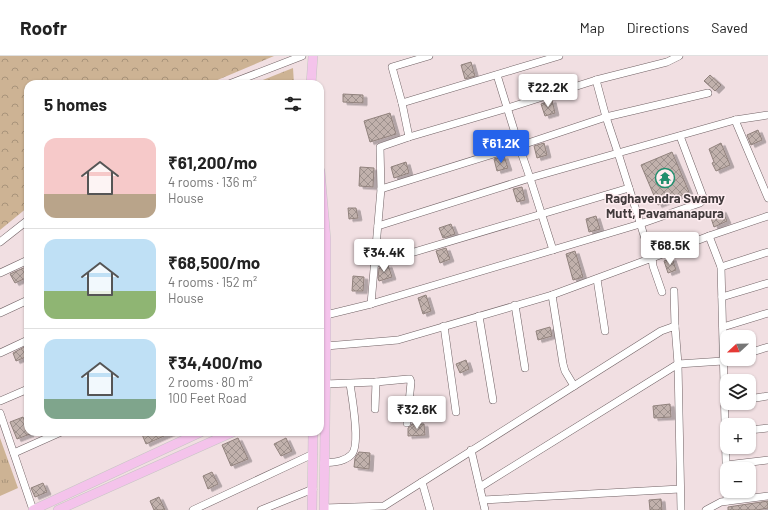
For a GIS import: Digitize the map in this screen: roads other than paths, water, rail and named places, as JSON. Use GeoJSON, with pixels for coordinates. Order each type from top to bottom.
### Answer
{"type":"FeatureCollection","features":[{"type":"Feature","properties":{"kind":"main road"},"geometry":{"type":"LineString","coordinates":[[311,80],[313,56]]}},
{"type":"Feature","properties":{"kind":"main road"},"geometry":{"type":"LineString","coordinates":[[324,217],[326,240],[324,290]]}},
{"type":"Feature","properties":{"kind":"main road"},"geometry":{"type":"LineString","coordinates":[[324,325],[326,346],[324,372]]}},
{"type":"Feature","properties":{"kind":"main road"},"geometry":{"type":"LineString","coordinates":[[33,510],[192,436]]}},
{"type":"Feature","properties":{"kind":"main road"},"geometry":{"type":"LineString","coordinates":[[58,510],[224,436]]}},
{"type":"Feature","properties":{"kind":"main road"},"geometry":{"type":"LineString","coordinates":[[312,510],[313,436]]}},
{"type":"Feature","properties":{"kind":"main road"},"geometry":{"type":"LineString","coordinates":[[324,436],[324,509]]}},
{"type":"Feature","properties":{"kind":"main road"},"geometry":{"type":"LineString","coordinates":[[171,446],[176,458]]}},
{"type":"Feature","properties":{"kind":"street"},"geometry":{"type":"LineString","coordinates":[[239,80],[302,56]]}},
{"type":"Feature","properties":{"kind":"street"},"geometry":{"type":"LineString","coordinates":[[409,137],[402,103],[392,67],[429,56]]}},
{"type":"Feature","properties":{"kind":"street"},"geometry":{"type":"LineString","coordinates":[[402,103],[559,56]]}},
{"type":"Feature","properties":{"kind":"street"},"geometry":{"type":"LineString","coordinates":[[371,304],[381,189],[380,147],[596,80],[668,62],[679,56]]}},
{"type":"Feature","properties":{"kind":"street"},"geometry":{"type":"LineString","coordinates":[[497,74],[553,250]]}},
{"type":"Feature","properties":{"kind":"street"},"geometry":{"type":"LineString","coordinates":[[596,80],[606,117],[662,292]]}},
{"type":"Feature","properties":{"kind":"street"},"geometry":{"type":"LineString","coordinates":[[381,189],[606,117],[708,93]]}},
{"type":"Feature","properties":{"kind":"street"},"geometry":{"type":"LineString","coordinates":[[378,226],[530,178],[734,120],[768,115]]}},
{"type":"Feature","properties":{"kind":"street"},"geometry":{"type":"LineString","coordinates":[[734,120],[768,198]]}},
{"type":"Feature","properties":{"kind":"street"},"geometry":{"type":"LineString","coordinates":[[324,315],[371,304],[640,224],[700,204],[703,197],[680,136]]}},
{"type":"Feature","properties":{"kind":"street"},"geometry":{"type":"LineString","coordinates":[[374,264],[629,188]]}},
{"type":"Feature","properties":{"kind":"street"},"geometry":{"type":"LineString","coordinates":[[326,346],[398,340],[552,295],[709,236],[768,216]]}},
{"type":"Feature","properties":{"kind":"street"},"geometry":{"type":"LineString","coordinates":[[0,242],[24,223]]}},
{"type":"Feature","properties":{"kind":"street"},"geometry":{"type":"LineString","coordinates":[[709,236],[721,267],[723,330]]}},
{"type":"Feature","properties":{"kind":"street"},"geometry":{"type":"LineString","coordinates":[[721,267],[768,252]]}},
{"type":"Feature","properties":{"kind":"street"},"geometry":{"type":"LineString","coordinates":[[0,273],[24,262]]}},
{"type":"Feature","properties":{"kind":"street"},"geometry":{"type":"LineString","coordinates":[[596,279],[606,331]]}},
{"type":"Feature","properties":{"kind":"street"},"geometry":{"type":"LineString","coordinates":[[722,297],[768,283]]}},
{"type":"Feature","properties":{"kind":"street"},"geometry":{"type":"LineString","coordinates":[[674,291],[678,364],[681,510]]}},
{"type":"Feature","properties":{"kind":"street"},"geometry":{"type":"LineString","coordinates":[[552,295],[563,364],[574,386]]}},
{"type":"Feature","properties":{"kind":"street"},"geometry":{"type":"LineString","coordinates":[[0,313],[24,302]]}},
{"type":"Feature","properties":{"kind":"street"},"geometry":{"type":"LineString","coordinates":[[515,305],[525,368]]}},
{"type":"Feature","properties":{"kind":"street"},"geometry":{"type":"LineString","coordinates":[[723,327],[768,313]]}},
{"type":"Feature","properties":{"kind":"street"},"geometry":{"type":"LineString","coordinates":[[479,316],[492,400]]}},
{"type":"Feature","properties":{"kind":"street"},"geometry":{"type":"LineString","coordinates":[[444,326],[456,412]]}},
{"type":"Feature","properties":{"kind":"street"},"geometry":{"type":"LineString","coordinates":[[324,509],[384,506],[661,331],[675,326]]}},
{"type":"Feature","properties":{"kind":"street"},"geometry":{"type":"LineString","coordinates":[[0,353],[24,342]]}},
{"type":"Feature","properties":{"kind":"street"},"geometry":{"type":"LineString","coordinates":[[756,351],[768,347]]}},
{"type":"Feature","properties":{"kind":"street"},"geometry":{"type":"LineString","coordinates":[[480,487],[678,364],[720,361]]}},
{"type":"Feature","properties":{"kind":"street"},"geometry":{"type":"LineString","coordinates":[[324,385],[411,380],[407,423]]}},
{"type":"Feature","properties":{"kind":"street"},"geometry":{"type":"LineString","coordinates":[[375,408],[376,382]]}},
{"type":"Feature","properties":{"kind":"street"},"geometry":{"type":"LineString","coordinates":[[324,463],[346,459],[354,453],[356,438],[350,384]]}},
{"type":"Feature","properties":{"kind":"street"},"geometry":{"type":"LineString","coordinates":[[0,401],[24,391]]}},
{"type":"Feature","properties":{"kind":"street"},"geometry":{"type":"LineString","coordinates":[[756,398],[768,396]]}},
{"type":"Feature","properties":{"kind":"street"},"geometry":{"type":"LineString","coordinates":[[0,413],[33,510]]}},
{"type":"Feature","properties":{"kind":"street"},"geometry":{"type":"LineString","coordinates":[[756,429],[768,428]]}},
{"type":"Feature","properties":{"kind":"street"},"geometry":{"type":"LineString","coordinates":[[14,453],[52,436]]}},
{"type":"Feature","properties":{"kind":"street"},"geometry":{"type":"LineString","coordinates":[[471,450],[486,510]]}},
{"type":"Feature","properties":{"kind":"street"},"geometry":{"type":"LineString","coordinates":[[193,510],[313,454]]}},
{"type":"Feature","properties":{"kind":"street"},"geometry":{"type":"LineString","coordinates":[[751,462],[768,460]]}},
{"type":"Feature","properties":{"kind":"street"},"geometry":{"type":"LineString","coordinates":[[422,482],[430,510]]}},
{"type":"Feature","properties":{"kind":"street"},"geometry":{"type":"LineString","coordinates":[[261,510],[313,489]]}},
{"type":"Feature","properties":{"kind":"street"},"geometry":{"type":"LineString","coordinates":[[483,500],[680,489]]}},
{"type":"Feature","properties":{"kind":"street"},"geometry":{"type":"LineString","coordinates":[[706,510],[721,502],[768,496]]}},
{"type":"Feature","properties":{"kind":"place","name":"Raghavendra Swamy Mutt, Pavamanapura"},"geometry":{"type":"Point","coordinates":[665,178]}}]}
